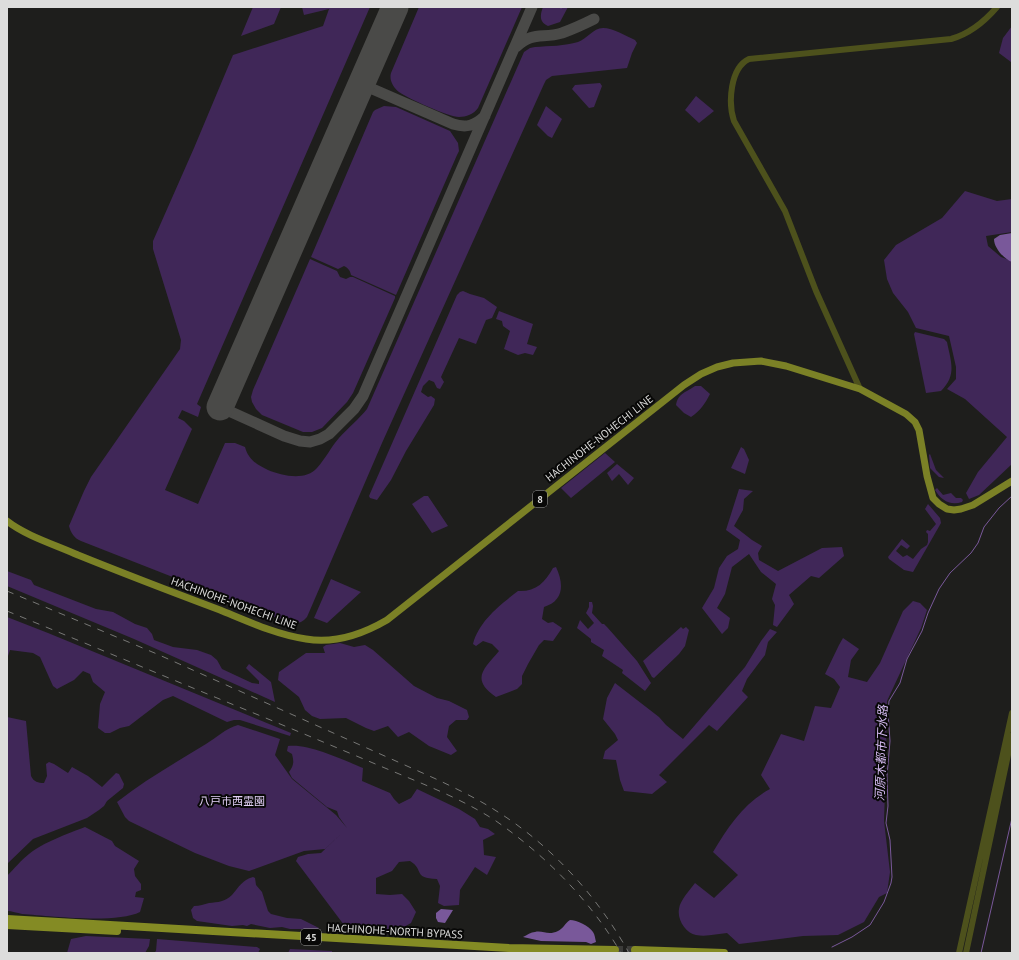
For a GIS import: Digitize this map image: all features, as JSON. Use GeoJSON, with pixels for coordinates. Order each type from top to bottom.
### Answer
{"type":"FeatureCollection","features":[{"type":"Feature","properties":{"kind":"highway","name":"HACHINOHE-NORTH BYPASS"},"geometry":{"type":"LineString","coordinates":[[7,919],[509,948],[615,950]]}},
{"type":"Feature","properties":{"kind":"highway","name":"HACHINOHE-NORTH BYPASS"},"geometry":{"type":"LineString","coordinates":[[7,925],[405,948],[520,953]]}},
{"type":"Feature","properties":{"kind":"highway"},"geometry":{"type":"LineString","coordinates":[[635,950],[724,953]]}},
{"type":"Feature","properties":{"kind":"main road","name":"HACHINOHE-NOHECHI LINE"},"geometry":{"type":"LineString","coordinates":[[7,521],[33,535],[122,573],[228,614],[284,634],[307,640],[328,640],[347,637],[363,632],[387,620],[684,385],[701,374],[716,367],[733,363],[760,361],[786,366],[860,389],[894,406],[906,414],[915,422],[919,430],[930,490],[933,498],[947,509],[961,509],[973,505],[1012,481]]}},
{"type":"Feature","properties":{"kind":"street"},"geometry":{"type":"LineString","coordinates":[[860,389],[816,291],[785,211],[731,114],[730,96],[740,65],[749,59],[950,39],[968,32],[984,20],[997,7]]}},
{"type":"Feature","properties":{"kind":"street"},"geometry":{"type":"LineString","coordinates":[[959,953],[1012,713]]}},
{"type":"Feature","properties":{"kind":"street"},"geometry":{"type":"LineString","coordinates":[[966,953],[1012,736]]}},
{"type":"Feature","properties":{"kind":"green space"},"geometry":{"type":"Polygon","coordinates":[[[253,7],[281,7],[274,24],[241,36],[253,7]]]}},
{"type":"Feature","properties":{"kind":"green space"},"geometry":{"type":"Polygon","coordinates":[[[302,7],[370,7],[197,404],[201,407],[198,417],[182,410],[178,418],[184,421],[192,429],[165,490],[198,504],[225,443],[235,443],[245,447],[248,455],[254,461],[268,470],[294,476],[307,475],[317,468],[333,445],[367,409],[524,52],[535,47],[578,42],[599,28],[611,29],[619,32],[635,40],[637,43],[627,68],[552,76],[546,80],[382,443],[307,617],[299,623],[290,623],[81,541],[73,535],[69,526],[91,477],[180,349],[181,340],[153,249],[153,241],[233,55],[323,26],[329,9],[304,15],[302,7]]]}},
{"type":"Feature","properties":{"kind":"green space"},"geometry":{"type":"Polygon","coordinates":[[[419,7],[522,7],[478,108],[470,115],[459,117],[438,111],[403,95],[393,86],[391,73],[419,7]]]}},
{"type":"Feature","properties":{"kind":"green space"},"geometry":{"type":"Polygon","coordinates":[[[543,7],[568,7],[560,22],[548,26],[541,18],[543,7]]]}},
{"type":"Feature","properties":{"kind":"green space"},"geometry":{"type":"Polygon","coordinates":[[[1012,26],[1012,65],[1011,62],[999,53],[1003,38],[1012,26]]]}},
{"type":"Feature","properties":{"kind":"green space"},"geometry":{"type":"Polygon","coordinates":[[[600,83],[602,86],[594,107],[589,108],[572,89],[575,85],[600,83]]]}},
{"type":"Feature","properties":{"kind":"green space"},"geometry":{"type":"Polygon","coordinates":[[[696,96],[714,111],[699,123],[685,110],[696,96]]]}},
{"type":"Feature","properties":{"kind":"green space"},"geometry":{"type":"Polygon","coordinates":[[[384,106],[396,107],[450,131],[458,143],[459,151],[396,295],[351,275],[349,269],[344,266],[338,269],[311,257],[373,112],[384,106]]]}},
{"type":"Feature","properties":{"kind":"green space"},"geometry":{"type":"Polygon","coordinates":[[[546,106],[562,119],[552,138],[537,125],[546,106]]]}},
{"type":"Feature","properties":{"kind":"green space"},"geometry":{"type":"Polygon","coordinates":[[[965,191],[997,201],[1012,199],[1012,232],[986,236],[988,246],[1001,257],[1012,261],[1012,464],[979,495],[969,499],[966,493],[978,472],[1007,437],[965,399],[947,389],[956,379],[956,367],[949,336],[916,328],[908,312],[893,293],[887,279],[884,260],[896,245],[942,218],[965,191]]]}},
{"type":"Feature","properties":{"kind":"green space"},"geometry":{"type":"Polygon","coordinates":[[[310,259],[337,271],[340,277],[346,279],[353,277],[395,296],[395,298],[353,393],[347,402],[322,428],[312,432],[303,432],[262,415],[256,409],[251,397],[310,259]]]}},
{"type":"Feature","properties":{"kind":"green space"},"geometry":{"type":"Polygon","coordinates":[[[463,291],[484,298],[497,307],[492,318],[486,320],[476,344],[459,338],[441,377],[444,382],[440,389],[437,388],[434,382],[429,380],[423,386],[421,392],[428,397],[431,396],[435,399],[434,405],[406,451],[391,480],[377,500],[370,498],[369,496],[457,295],[463,291]]]}},
{"type":"Feature","properties":{"kind":"green space"},"geometry":{"type":"Polygon","coordinates":[[[499,311],[533,324],[527,344],[537,347],[533,355],[525,353],[518,355],[504,349],[510,331],[503,326],[502,321],[496,319],[499,311]]]}},
{"type":"Feature","properties":{"kind":"green space"},"geometry":{"type":"Polygon","coordinates":[[[915,332],[944,339],[947,342],[952,368],[949,379],[941,391],[926,393],[914,334],[915,332]]]}},
{"type":"Feature","properties":{"kind":"green space"},"geometry":{"type":"Polygon","coordinates":[[[695,386],[701,386],[710,394],[702,407],[691,417],[684,413],[676,405],[683,393],[695,386]]]}},
{"type":"Feature","properties":{"kind":"green space"},"geometry":{"type":"Polygon","coordinates":[[[741,447],[744,449],[749,460],[745,474],[731,468],[741,447]]]}},
{"type":"Feature","properties":{"kind":"green space"},"geometry":{"type":"Polygon","coordinates":[[[605,453],[615,462],[571,498],[561,488],[605,453]]]}},
{"type":"Feature","properties":{"kind":"green space"},"geometry":{"type":"Polygon","coordinates":[[[930,454],[936,470],[944,478],[939,477],[930,468],[930,454]]]}},
{"type":"Feature","properties":{"kind":"green space"},"geometry":{"type":"Polygon","coordinates":[[[617,464],[634,478],[628,485],[619,474],[612,481],[607,473],[617,464]]]}},
{"type":"Feature","properties":{"kind":"green space"},"geometry":{"type":"Polygon","coordinates":[[[937,488],[943,495],[951,493],[956,498],[961,498],[963,500],[962,502],[950,503],[946,501],[937,494],[935,490],[937,488]]]}},
{"type":"Feature","properties":{"kind":"green space"},"geometry":{"type":"Polygon","coordinates":[[[739,489],[753,491],[744,499],[743,510],[734,526],[762,546],[758,553],[759,560],[778,571],[822,548],[842,547],[844,556],[819,578],[811,576],[789,595],[794,604],[777,627],[773,625],[775,605],[772,599],[776,584],[761,572],[749,554],[732,567],[725,594],[717,608],[730,618],[728,628],[722,634],[702,608],[714,588],[719,568],[727,556],[738,549],[740,540],[726,530],[739,489]]]}},
{"type":"Feature","properties":{"kind":"green space"},"geometry":{"type":"Polygon","coordinates":[[[424,496],[428,496],[448,526],[432,533],[412,504],[424,496]]]}},
{"type":"Feature","properties":{"kind":"green space"},"geometry":{"type":"Polygon","coordinates":[[[928,504],[940,518],[941,523],[913,572],[904,570],[888,557],[902,539],[910,546],[907,549],[901,545],[896,551],[903,557],[907,555],[913,559],[921,549],[927,545],[928,534],[926,532],[927,530],[930,531],[936,524],[925,509],[928,504]]]}},
{"type":"Feature","properties":{"kind":"green space"},"geometry":{"type":"Polygon","coordinates":[[[556,567],[559,573],[561,586],[559,596],[551,604],[544,607],[542,619],[548,623],[553,622],[562,628],[553,641],[544,640],[539,645],[522,676],[522,684],[517,689],[496,697],[483,685],[482,674],[499,651],[492,644],[483,641],[476,646],[473,644],[476,636],[485,621],[504,602],[518,591],[530,590],[539,586],[547,578],[553,568],[556,567]]]}},
{"type":"Feature","properties":{"kind":"green space"},"geometry":{"type":"Polygon","coordinates":[[[7,571],[31,580],[34,585],[96,609],[113,612],[135,624],[147,628],[152,634],[154,640],[173,647],[197,650],[211,655],[217,660],[222,669],[252,683],[259,684],[259,681],[246,668],[249,664],[271,682],[275,702],[134,639],[7,586],[7,571]]]}},
{"type":"Feature","properties":{"kind":"green space"},"geometry":{"type":"Polygon","coordinates":[[[331,579],[361,592],[327,623],[314,618],[331,579]]]}},
{"type":"Feature","properties":{"kind":"green space"},"geometry":{"type":"Polygon","coordinates":[[[913,601],[920,603],[927,610],[921,628],[887,701],[884,821],[890,872],[887,893],[879,897],[864,922],[838,935],[803,936],[739,944],[727,933],[704,936],[689,932],[681,922],[679,917],[679,909],[683,899],[695,883],[714,898],[738,875],[713,852],[744,808],[770,789],[761,775],[781,734],[804,741],[815,706],[831,708],[840,687],[834,679],[825,674],[843,638],[859,649],[851,660],[848,677],[867,682],[880,663],[903,611],[913,601]]]}},
{"type":"Feature","properties":{"kind":"green space"},"geometry":{"type":"Polygon","coordinates":[[[589,602],[592,602],[592,613],[602,624],[607,627],[637,661],[651,683],[645,691],[622,673],[623,670],[602,656],[604,650],[591,642],[591,639],[577,628],[580,620],[588,629],[594,623],[586,613],[589,607],[589,602]]]}},
{"type":"Feature","properties":{"kind":"green space"},"geometry":{"type":"Polygon","coordinates":[[[7,617],[291,733],[290,736],[240,720],[227,722],[173,696],[163,700],[129,726],[120,728],[110,733],[105,733],[98,728],[100,704],[105,692],[93,682],[90,674],[83,671],[74,680],[57,689],[53,686],[40,657],[33,653],[10,650],[7,659],[7,617]]]}},
{"type":"Feature","properties":{"kind":"green space"},"geometry":{"type":"Polygon","coordinates":[[[681,627],[683,629],[686,627],[689,630],[685,646],[679,654],[654,678],[652,677],[643,661],[681,627]]]}},
{"type":"Feature","properties":{"kind":"green space"},"geometry":{"type":"Polygon","coordinates":[[[770,629],[777,632],[768,642],[765,655],[747,679],[742,691],[748,697],[717,731],[709,725],[659,775],[667,782],[652,794],[624,791],[616,760],[603,759],[605,751],[618,740],[603,719],[607,698],[615,683],[659,717],[683,739],[745,667],[770,629]]]}},
{"type":"Feature","properties":{"kind":"green space"},"geometry":{"type":"Polygon","coordinates":[[[340,643],[354,647],[365,645],[373,650],[414,686],[437,698],[449,701],[467,710],[469,717],[467,720],[456,720],[449,726],[447,737],[457,751],[451,755],[429,746],[409,732],[398,737],[388,726],[374,731],[346,718],[320,719],[312,716],[305,710],[299,697],[278,680],[279,672],[306,653],[325,653],[323,647],[326,645],[340,643]]]}},
{"type":"Feature","properties":{"kind":"green space"},"geometry":{"type":"Polygon","coordinates":[[[7,717],[26,721],[31,776],[36,782],[44,783],[47,776],[46,764],[49,762],[68,773],[72,767],[88,776],[102,787],[116,773],[119,774],[124,784],[123,788],[107,801],[99,810],[87,818],[33,839],[7,864],[7,717]]]}},
{"type":"Feature","properties":{"kind":"green space","name":"八戸市西霊園"},"geometry":{"type":"Polygon","coordinates":[[[238,725],[280,739],[275,755],[292,779],[336,815],[347,828],[339,817],[337,811],[327,807],[292,778],[289,772],[293,765],[293,759],[292,754],[287,751],[288,746],[305,747],[316,750],[363,768],[362,781],[390,793],[399,804],[411,798],[417,789],[459,809],[475,819],[480,827],[488,829],[495,834],[483,840],[484,855],[496,857],[487,875],[475,867],[460,890],[459,905],[444,906],[438,903],[440,886],[437,879],[424,877],[421,875],[417,867],[410,861],[399,862],[392,871],[376,878],[376,894],[402,894],[409,901],[416,912],[411,923],[404,927],[400,934],[350,933],[296,861],[298,857],[308,854],[321,853],[346,829],[325,849],[304,851],[249,871],[229,866],[195,853],[129,821],[125,817],[117,802],[160,772],[225,731],[238,725]]]}},
{"type":"Feature","properties":{"kind":"green space"},"geometry":{"type":"Polygon","coordinates":[[[85,827],[112,841],[115,846],[139,861],[134,869],[135,876],[141,884],[141,890],[136,892],[135,897],[144,898],[140,912],[129,916],[115,918],[82,918],[22,914],[7,911],[7,876],[34,850],[85,827]]]}},
{"type":"Feature","properties":{"kind":"green space"},"geometry":{"type":"Polygon","coordinates":[[[253,877],[255,878],[256,885],[262,892],[268,911],[271,914],[287,918],[301,919],[319,928],[270,928],[251,924],[247,926],[232,926],[197,921],[193,918],[191,910],[194,906],[227,899],[243,882],[253,877]]]}},
{"type":"Feature","properties":{"kind":"green space"},"geometry":{"type":"Polygon","coordinates":[[[86,936],[150,939],[149,946],[145,953],[67,953],[71,939],[86,936]]]}},
{"type":"Feature","properties":{"kind":"green space"},"geometry":{"type":"Polygon","coordinates":[[[157,939],[257,947],[260,949],[258,953],[154,953],[156,951],[157,939]]]}},
{"type":"Feature","properties":{"kind":"green space"},"geometry":{"type":"Polygon","coordinates":[[[290,949],[332,951],[332,953],[288,953],[290,949]]]}},
{"type":"Feature","properties":{"kind":"shaded area"},"geometry":{"type":"Polygon","coordinates":[[[1012,233],[1012,262],[1000,253],[994,239],[1000,235],[1012,233]]]}},
{"type":"Feature","properties":{"kind":"shaded area"},"geometry":{"type":"Polygon","coordinates":[[[441,909],[453,910],[445,923],[438,922],[436,918],[436,913],[441,909]]]}},
{"type":"Feature","properties":{"kind":"shaded area"},"geometry":{"type":"Polygon","coordinates":[[[570,920],[579,922],[589,928],[594,933],[596,942],[591,944],[586,942],[541,941],[523,937],[534,932],[548,933],[558,931],[570,920]]]}},
{"type":"Feature","properties":{"kind":"waterway","name":"河原木都市下水路"},"geometry":{"type":"LineString","coordinates":[[832,947],[852,937],[870,925],[884,902],[891,883],[890,840],[886,823],[888,806],[887,776],[890,741],[888,712],[889,701],[900,683],[907,659],[922,631],[939,589],[950,573],[971,553],[978,543],[984,527],[999,508],[1012,496]]}},
{"type":"Feature","properties":{"kind":"waterway"},"geometry":{"type":"LineString","coordinates":[[981,953],[1012,818]]}},
{"type":"Feature","properties":{"kind":"taxiway"},"geometry":{"type":"LineString","coordinates":[[220,407],[284,436],[300,441],[310,442],[329,434],[354,409],[363,396],[532,7]]}},
{"type":"Feature","properties":{"kind":"taxiway"},"geometry":{"type":"LineString","coordinates":[[516,47],[522,42],[533,37],[562,33],[594,19]]}},
{"type":"Feature","properties":{"kind":"taxiway"},"geometry":{"type":"LineString","coordinates":[[361,84],[453,124],[466,126],[478,122],[485,116]]}},
{"type":"Feature","properties":{"kind":"runway"},"geometry":{"type":"LineString","coordinates":[[220,407],[395,7]]}},
{"type":"Feature","properties":{"kind":"tunnel"},"geometry":{"type":"LineString","coordinates":[[615,950],[635,950]]}},
{"type":"Feature","properties":{"kind":"railway"},"geometry":{"type":"LineString","coordinates":[[7,591],[157,654],[436,779],[483,803],[537,840],[572,874],[603,912],[629,953]]}},
{"type":"Feature","properties":{"kind":"railway"},"geometry":{"type":"LineString","coordinates":[[7,611],[419,782],[484,813],[532,849],[566,880],[595,915],[621,953]]}}]}
